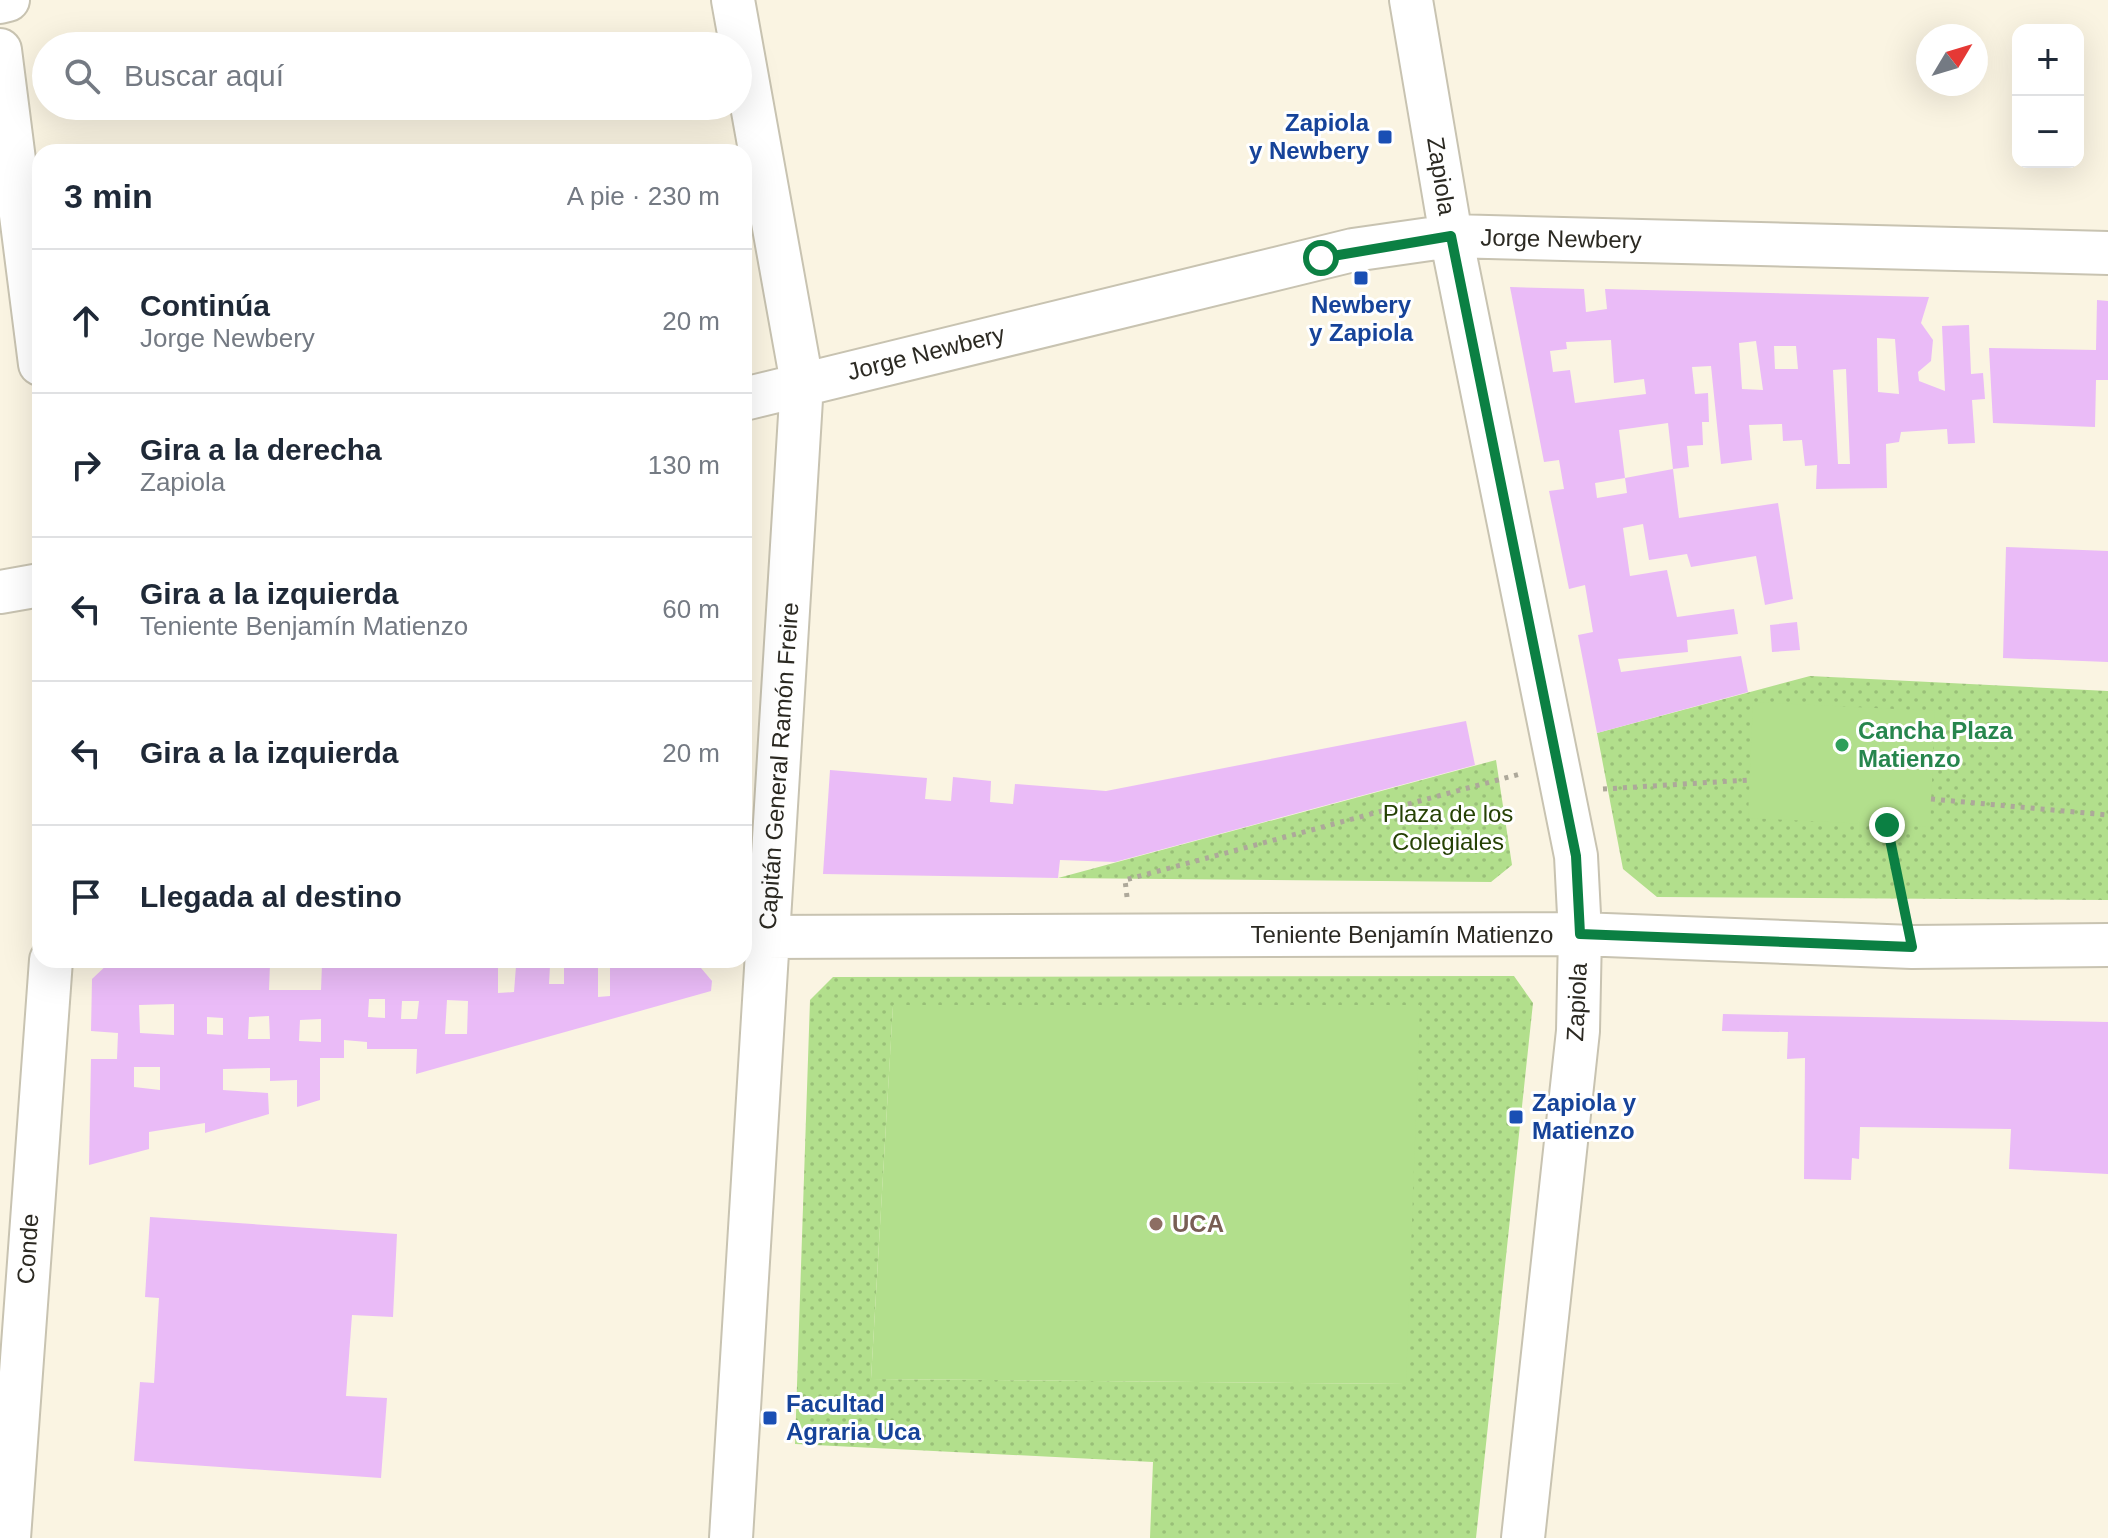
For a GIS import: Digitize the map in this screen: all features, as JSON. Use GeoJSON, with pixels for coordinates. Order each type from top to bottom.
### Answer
{"type":"FeatureCollection","features":[{"type":"Feature","properties":{"kind":"street"},"geometry":{"type":"LineString","coordinates":[[0,2],[8,0]]}},
{"type":"Feature","properties":{"kind":"street","name":"Capitán General Ramón Freire"},"geometry":{"type":"LineString","coordinates":[[733,0],[739,32]]}},
{"type":"Feature","properties":{"kind":"street","name":"Zapiola"},"geometry":{"type":"LineString","coordinates":[[1411,0],[1451,236],[1576,856],[1580,934],[1578,1031],[1523,1538]]}},
{"type":"Feature","properties":{"kind":"street"},"geometry":{"type":"LineString","coordinates":[[0,50],[32,301]]}},
{"type":"Feature","properties":{"kind":"street","name":"Capitán General Ramón Freire"},"geometry":{"type":"LineString","coordinates":[[731,1538],[756,937],[802,383],[752,105]]}},
{"type":"Feature","properties":{"kind":"street","name":"Jorge Newbery"},"geometry":{"type":"LineString","coordinates":[[752,397],[1332,255],[1451,236],[2108,253]]}},
{"type":"Feature","properties":{"kind":"street"},"geometry":{"type":"LineString","coordinates":[[0,592],[32,586]]}},
{"type":"Feature","properties":{"kind":"street","name":"Teniente Benjamín Matienzo"},"geometry":{"type":"LineString","coordinates":[[756,937],[1580,934],[1912,947],[2108,945]]}},
{"type":"Feature","properties":{"kind":"street","name":"Conde"},"geometry":{"type":"LineString","coordinates":[[9,1538],[16,1209],[50,968]]}},
{"type":"Feature","properties":{"kind":"path"},"geometry":{"type":"LineString","coordinates":[[1130,937],[1125,880],[1517,774],[1561,785],[1749,780]]}},
{"type":"Feature","properties":{"kind":"path"},"geometry":{"type":"LineString","coordinates":[[1931,799],[2108,815]]}},
{"type":"Feature","properties":{"kind":"path"},"geometry":{"type":"LineString","coordinates":[[1887,825],[1912,947]]}},
{"type":"Feature","properties":{"kind":"green space"},"geometry":{"type":"Polygon","coordinates":[[[1810,676],[2108,691],[2108,900],[1657,897],[1623,869],[1597,733],[1810,676]]]}},
{"type":"Feature","properties":{"kind":"green space","name":"Cancha Plaza Matienzo"},"geometry":{"type":"Polygon","coordinates":[[[1753,702],[1935,711],[1930,827],[1748,818],[1753,702]]]}},
{"type":"Feature","properties":{"kind":"green space","name":"Plaza de los Colegiales"},"geometry":{"type":"Polygon","coordinates":[[[1496,760],[1512,865],[1491,882],[1058,878],[1496,760]]]}},
{"type":"Feature","properties":{"kind":"green space"},"geometry":{"type":"Polygon","coordinates":[[[1514,976],[1533,1003],[1476,1538],[1150,1538],[1153,1462],[795,1444],[810,1000],[833,977],[1514,976]],[[893,1006],[871,1379],[1406,1384],[1152,1007],[893,1006]]]}},
{"type":"Feature","properties":{"kind":"green space"},"geometry":{"type":"Polygon","coordinates":[[[893,1005],[1420,1005],[1406,1384],[871,1379],[893,1005]]]}},
{"type":"Feature","properties":{"kind":"building"},"geometry":{"type":"Polygon","coordinates":[[[1510,287],[1584,289],[1586,312],[1607,309],[1605,289],[1929,297],[1921,323],[1933,340],[1931,361],[1918,372],[1919,381],[1945,391],[1942,326],[1969,325],[1971,374],[1983,373],[1985,399],[1972,400],[1975,443],[1948,444],[1947,429],[1901,432],[1899,442],[1886,444],[1887,488],[1816,489],[1817,465],[1805,466],[1802,440],[1783,441],[1782,424],[1749,425],[1752,460],[1721,464],[1711,366],[1692,367],[1695,394],[1708,393],[1709,422],[1702,422],[1703,445],[1687,446],[1689,467],[1673,469],[1679,518],[1778,503],[1793,599],[1765,605],[1756,556],[1691,567],[1687,554],[1649,560],[1643,524],[1623,528],[1630,576],[1667,570],[1677,617],[1734,609],[1738,634],[1687,640],[1688,652],[1618,659],[1621,672],[1741,656],[1748,692],[1597,733],[1578,635],[1593,632],[1585,585],[1569,589],[1549,491],[1564,489],[1559,460],[1544,462],[1510,287]],[[1877,338],[1878,392],[1899,394],[1895,339],[1877,338]],[[1611,340],[1566,342],[1567,349],[1550,351],[1553,372],[1570,370],[1575,403],[1646,394],[1644,379],[1614,383],[1611,340]],[[1756,341],[1739,343],[1742,389],[1763,390],[1756,341]],[[1774,346],[1775,369],[1798,369],[1796,346],[1774,346]],[[1846,369],[1833,370],[1838,464],[1850,464],[1846,369]],[[1668,423],[1619,430],[1625,478],[1673,469],[1668,423]],[[1625,478],[1595,483],[1597,498],[1627,493],[1625,478]]]}},
{"type":"Feature","properties":{"kind":"building"},"geometry":{"type":"Polygon","coordinates":[[[2097,300],[2108,301],[2108,380],[2096,380],[2095,427],[1993,423],[1989,348],[2096,350],[2097,300]]]}},
{"type":"Feature","properties":{"kind":"building"},"geometry":{"type":"Polygon","coordinates":[[[2006,547],[2108,551],[2108,662],[2003,658],[2006,547]]]}},
{"type":"Feature","properties":{"kind":"building"},"geometry":{"type":"Polygon","coordinates":[[[1797,622],[1800,650],[1772,652],[1770,625],[1797,622]]]}},
{"type":"Feature","properties":{"kind":"building"},"geometry":{"type":"Polygon","coordinates":[[[1466,721],[1475,765],[1115,862],[1060,860],[1058,878],[823,874],[830,770],[927,778],[925,799],[951,801],[953,777],[991,781],[990,802],[1013,804],[1015,784],[1106,791],[1466,721]]]}},
{"type":"Feature","properties":{"kind":"building"},"geometry":{"type":"Polygon","coordinates":[[[104,968],[270,968],[269,990],[321,990],[322,968],[498,968],[498,993],[514,992],[516,968],[550,968],[549,984],[564,984],[564,968],[598,968],[598,997],[610,996],[610,968],[701,968],[712,981],[711,991],[416,1074],[417,1049],[367,1049],[367,1042],[344,1040],[344,1058],[320,1058],[320,1100],[297,1107],[297,1080],[270,1081],[270,1068],[223,1069],[223,1090],[268,1093],[269,1114],[205,1133],[205,1123],[149,1132],[149,1149],[89,1165],[91,1059],[117,1059],[118,1033],[91,1031],[92,979],[104,968]],[[369,999],[368,1017],[385,1018],[385,999],[369,999]],[[447,1000],[445,1034],[467,1034],[468,1001],[447,1000]],[[402,1001],[401,1019],[417,1019],[419,1001],[402,1001]],[[174,1004],[139,1005],[140,1033],[174,1035],[174,1004]],[[269,1016],[249,1017],[248,1039],[270,1039],[269,1016]],[[207,1017],[207,1034],[223,1035],[223,1018],[207,1017]],[[321,1019],[300,1020],[299,1041],[321,1042],[321,1019]],[[134,1067],[134,1087],[160,1090],[160,1067],[134,1067]]]}},
{"type":"Feature","properties":{"kind":"building"},"geometry":{"type":"Polygon","coordinates":[[[1723,1014],[2108,1022],[2108,1174],[2009,1169],[2011,1129],[1860,1127],[1859,1159],[1852,1158],[1851,1180],[1804,1179],[1805,1058],[1787,1059],[1788,1032],[1722,1031],[1723,1014]]]}},
{"type":"Feature","properties":{"kind":"building"},"geometry":{"type":"Polygon","coordinates":[[[150,1217],[397,1234],[393,1317],[352,1315],[346,1396],[387,1398],[381,1478],[134,1461],[140,1382],[154,1383],[159,1298],[145,1297],[150,1217]]]}},
{"type":"Feature","properties":{"kind":"place","name":"Zapiola y Newbery"},"geometry":{"type":"Point","coordinates":[1385,137]}},
{"type":"Feature","properties":{"kind":"place","name":"Newbery y Zapiola"},"geometry":{"type":"Point","coordinates":[1361,278]}},
{"type":"Feature","properties":{"kind":"place","name":"Cancha Plaza Matienzo"},"geometry":{"type":"Point","coordinates":[1842,745]}},
{"type":"Feature","properties":{"kind":"place","name":"Zapiola y Matienzo"},"geometry":{"type":"Point","coordinates":[1516,1117]}},
{"type":"Feature","properties":{"kind":"place","name":"UCA"},"geometry":{"type":"Point","coordinates":[1156,1224]}},
{"type":"Feature","properties":{"kind":"place","name":"Facultad Agraria Uca"},"geometry":{"type":"Point","coordinates":[770,1418]}},
{"type":"Feature","properties":{"kind":"route"},"geometry":{"type":"LineString","coordinates":[[1321,258],[1353,250],[1451,236],[1576,856],[1580,934],[1912,947],[1887,825]]}}]}
